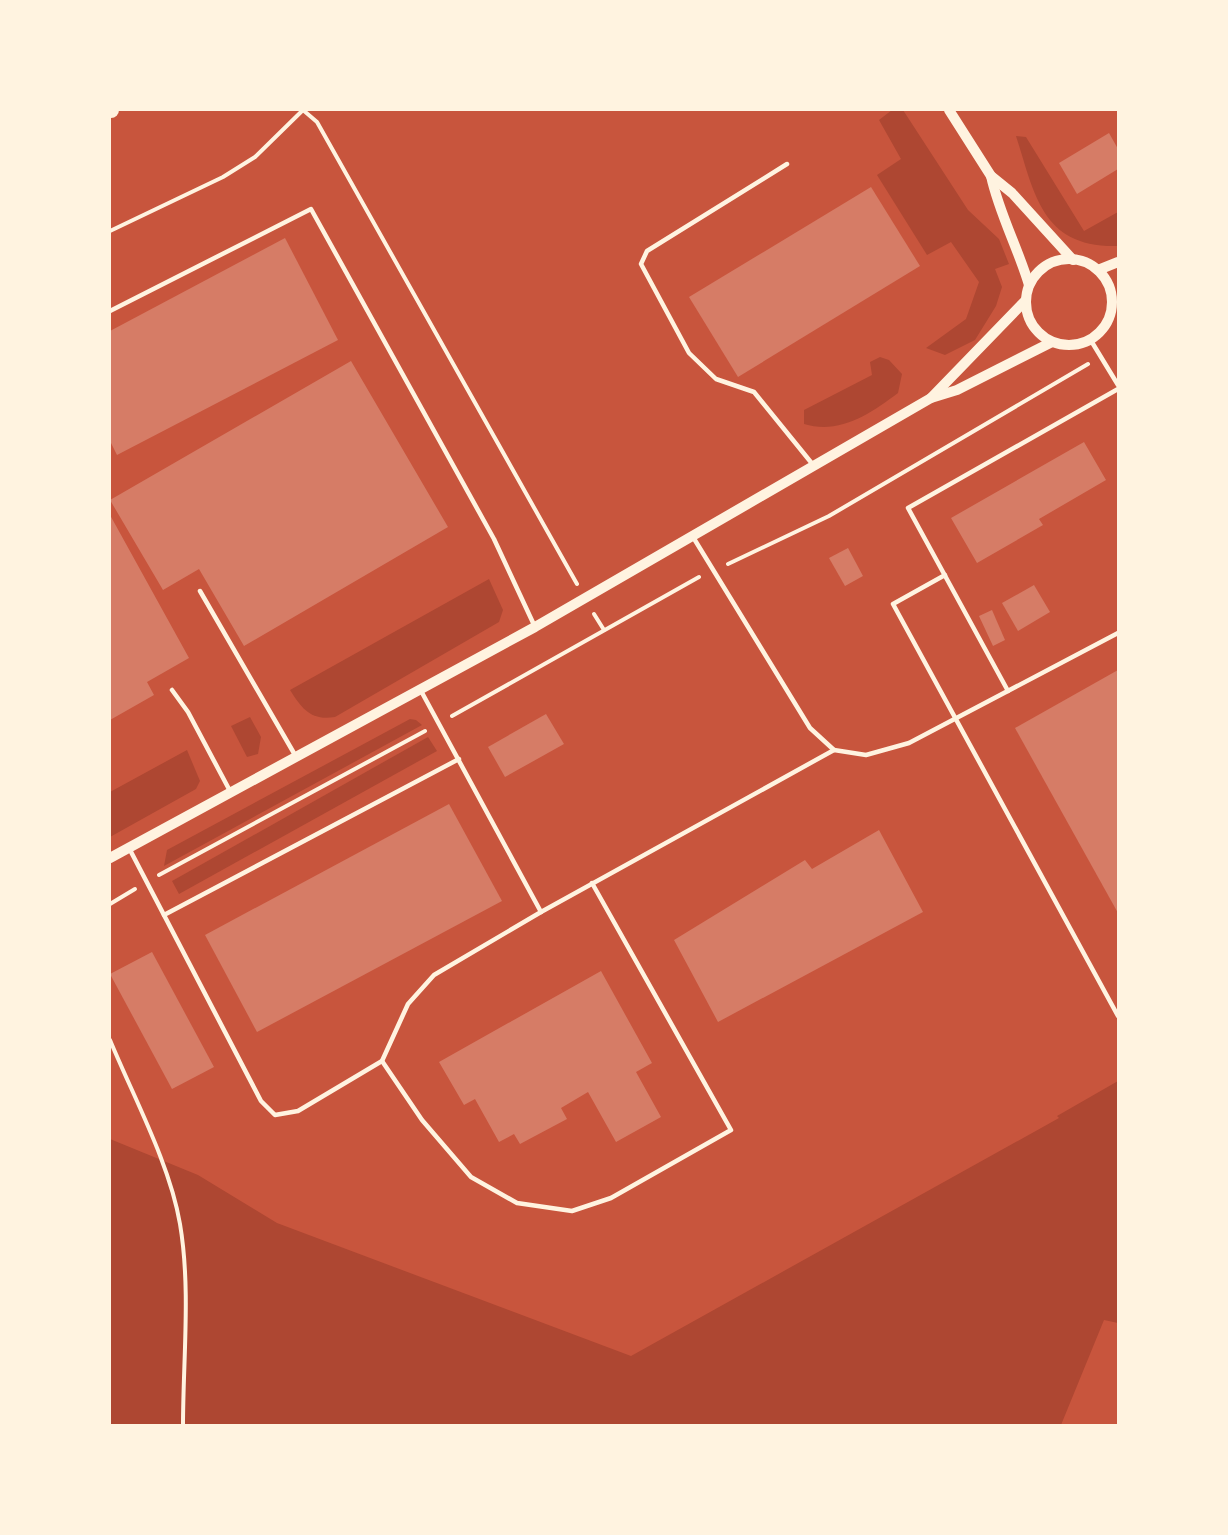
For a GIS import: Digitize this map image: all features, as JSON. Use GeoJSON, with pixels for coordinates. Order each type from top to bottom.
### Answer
{"type":"FeatureCollection","features":[{"type":"Feature","properties":{"kind":"street"},"geometry":{"type":"LineString","coordinates":[[949,110],[991,176],[1012,193],[1073,260]]}},
{"type":"Feature","properties":{"kind":"street"},"geometry":{"type":"LineString","coordinates":[[991,176],[996,200],[1018,247],[1029,285]]}},
{"type":"Feature","properties":{"kind":"street"},"geometry":{"type":"LineString","coordinates":[[1108,320],[1111,293],[1098,270],[1086,263],[1073,260],[1047,265],[1029,285],[1025,301],[1031,324],[1042,336],[1052,342],[1071,345],[1090,339],[1101,331],[1119,309]]}},
{"type":"Feature","properties":{"kind":"street"},"geometry":{"type":"LineString","coordinates":[[1098,270],[1119,262]]}},
{"type":"Feature","properties":{"kind":"street"},"geometry":{"type":"LineString","coordinates":[[931,398],[1025,301]]}},
{"type":"Feature","properties":{"kind":"street"},"geometry":{"type":"LineString","coordinates":[[110,858],[295,755],[535,627],[691,534],[931,398],[957,390],[1052,342]]}},
{"type":"Feature","properties":{"kind":"lane"},"geometry":{"type":"LineString","coordinates":[[787,164],[647,251],[641,264],[688,353],[716,379],[754,392],[814,466]]}},
{"type":"Feature","properties":{"kind":"lane"},"geometry":{"type":"LineString","coordinates":[[110,311],[311,209],[494,539],[535,627]]}},
{"type":"Feature","properties":{"kind":"lane"},"geometry":{"type":"LineString","coordinates":[[1008,691],[908,508],[1119,387],[1090,339]]}},
{"type":"Feature","properties":{"kind":"lane"},"geometry":{"type":"LineString","coordinates":[[691,534],[810,728],[834,750],[866,755],[909,743],[1119,633]]}},
{"type":"Feature","properties":{"kind":"lane"},"geometry":{"type":"LineString","coordinates":[[945,575],[893,604],[954,719],[1119,1016]]}},
{"type":"Feature","properties":{"kind":"lane"},"geometry":{"type":"LineString","coordinates":[[200,591],[295,755]]}},
{"type":"Feature","properties":{"kind":"lane"},"geometry":{"type":"LineString","coordinates":[[420,689],[541,912]]}},
{"type":"Feature","properties":{"kind":"lane"},"geometry":{"type":"LineString","coordinates":[[172,690],[188,712],[230,791]]}},
{"type":"Feature","properties":{"kind":"lane"},"geometry":{"type":"LineString","coordinates":[[129,848],[261,1101],[275,1115],[298,1111],[382,1060],[408,1004],[434,975],[592,883],[834,750]]}},
{"type":"Feature","properties":{"kind":"lane"},"geometry":{"type":"LineString","coordinates":[[164,915],[459,759]]}},
{"type":"Feature","properties":{"kind":"lane"},"geometry":{"type":"LineString","coordinates":[[382,1060],[423,1120],[471,1177],[518,1203],[572,1211],[611,1198],[730,1130],[592,883]]}},
{"type":"Feature","properties":{"kind":"path"},"geometry":{"type":"LineString","coordinates":[[110,231],[222,177],[255,157],[303,110],[316,122],[604,630]]}},
{"type":"Feature","properties":{"kind":"path"},"geometry":{"type":"LineString","coordinates":[[110,904],[148,881],[440,723],[680,585],[829,516],[1040,390],[1100,359]]}},
{"type":"Feature","properties":{"kind":"path"},"geometry":{"type":"LineString","coordinates":[[110,1040],[172,1188],[180,1225],[184,1294],[183,1425]]}},
{"type":"Feature","properties":{"kind":"shaded area"},"geometry":{"type":"Polygon","coordinates":[[[892,110],[903,110],[968,210],[999,239],[1009,264],[995,269],[1002,287],[996,306],[975,340],[945,355],[926,348],[966,319],[979,282],[951,242],[927,255],[877,175],[901,159],[879,120],[892,110]]]}},
{"type":"Feature","properties":{"kind":"shaded area"},"geometry":{"type":"Polygon","coordinates":[[[1016,136],[1026,137],[1084,231],[1118,212],[1118,246],[1093,244],[1073,238],[1057,228],[1037,197],[1016,136]]]}},
{"type":"Feature","properties":{"kind":"shaded area"},"geometry":{"type":"Polygon","coordinates":[[[880,357],[889,360],[902,374],[898,393],[865,415],[842,425],[817,427],[804,424],[804,410],[872,375],[870,362],[880,357]]]}},
{"type":"Feature","properties":{"kind":"shaded area"},"geometry":{"type":"Polygon","coordinates":[[[489,579],[503,610],[499,622],[335,717],[320,717],[308,712],[290,690],[489,579]]]}},
{"type":"Feature","properties":{"kind":"shaded area"},"geometry":{"type":"Polygon","coordinates":[[[250,717],[261,737],[258,754],[247,757],[231,726],[250,717]]]}},
{"type":"Feature","properties":{"kind":"shaded area"},"geometry":{"type":"Polygon","coordinates":[[[410,719],[422,725],[164,866],[167,850],[410,719]]]}},
{"type":"Feature","properties":{"kind":"shaded area"},"geometry":{"type":"Polygon","coordinates":[[[428,737],[437,751],[179,894],[172,881],[428,737]]]}},
{"type":"Feature","properties":{"kind":"shaded area"},"geometry":{"type":"Polygon","coordinates":[[[187,750],[200,781],[196,789],[110,837],[110,792],[187,750]]]}},
{"type":"Feature","properties":{"kind":"shaded area"},"geometry":{"type":"Polygon","coordinates":[[[1118,1081],[1118,1323],[1104,1320],[1061,1425],[110,1425],[110,1139],[198,1175],[277,1223],[631,1356],[1059,1118],[1057,1116],[1118,1081]]]}},
{"type":"Feature","properties":{"kind":"building"},"geometry":{"type":"Polygon","coordinates":[[[1109,133],[1118,149],[1118,169],[1077,194],[1059,163],[1109,133]]]}},
{"type":"Feature","properties":{"kind":"building"},"geometry":{"type":"Polygon","coordinates":[[[871,187],[920,266],[738,377],[689,297],[871,187]]]}},
{"type":"Feature","properties":{"kind":"building"},"geometry":{"type":"Polygon","coordinates":[[[285,238],[338,340],[117,455],[110,441],[110,331],[285,238]]]}},
{"type":"Feature","properties":{"kind":"building"},"geometry":{"type":"Polygon","coordinates":[[[351,361],[448,527],[244,646],[199,569],[163,590],[110,500],[351,361]]]}},
{"type":"Feature","properties":{"kind":"building"},"geometry":{"type":"Polygon","coordinates":[[[1084,442],[1106,480],[1039,519],[1043,525],[977,563],[951,518],[1084,442]]]}},
{"type":"Feature","properties":{"kind":"building"},"geometry":{"type":"Polygon","coordinates":[[[110,515],[189,658],[147,682],[154,695],[110,720],[110,515]]]}},
{"type":"Feature","properties":{"kind":"building"},"geometry":{"type":"Polygon","coordinates":[[[848,548],[863,576],[845,586],[829,558],[848,548]]]}},
{"type":"Feature","properties":{"kind":"building"},"geometry":{"type":"Polygon","coordinates":[[[1034,585],[1050,612],[1018,631],[1002,603],[1034,585]]]}},
{"type":"Feature","properties":{"kind":"building"},"geometry":{"type":"Polygon","coordinates":[[[992,610],[1005,640],[993,646],[979,616],[992,610]]]}},
{"type":"Feature","properties":{"kind":"building"},"geometry":{"type":"Polygon","coordinates":[[[1118,670],[1118,913],[1015,728],[1118,670]]]}},
{"type":"Feature","properties":{"kind":"building"},"geometry":{"type":"Polygon","coordinates":[[[546,714],[564,744],[505,777],[488,747],[546,714]]]}},
{"type":"Feature","properties":{"kind":"building"},"geometry":{"type":"Polygon","coordinates":[[[449,804],[502,901],[257,1032],[205,935],[449,804]]]}},
{"type":"Feature","properties":{"kind":"building"},"geometry":{"type":"Polygon","coordinates":[[[879,830],[923,912],[718,1022],[674,940],[805,860],[812,869],[879,830]]]}},
{"type":"Feature","properties":{"kind":"building"},"geometry":{"type":"Polygon","coordinates":[[[152,952],[214,1067],[172,1089],[110,974],[152,952]]]}},
{"type":"Feature","properties":{"kind":"building"},"geometry":{"type":"Polygon","coordinates":[[[601,971],[652,1063],[636,1072],[661,1117],[616,1142],[588,1092],[561,1108],[567,1119],[520,1144],[514,1134],[499,1142],[475,1099],[464,1105],[439,1062],[601,971]]]}}]}
